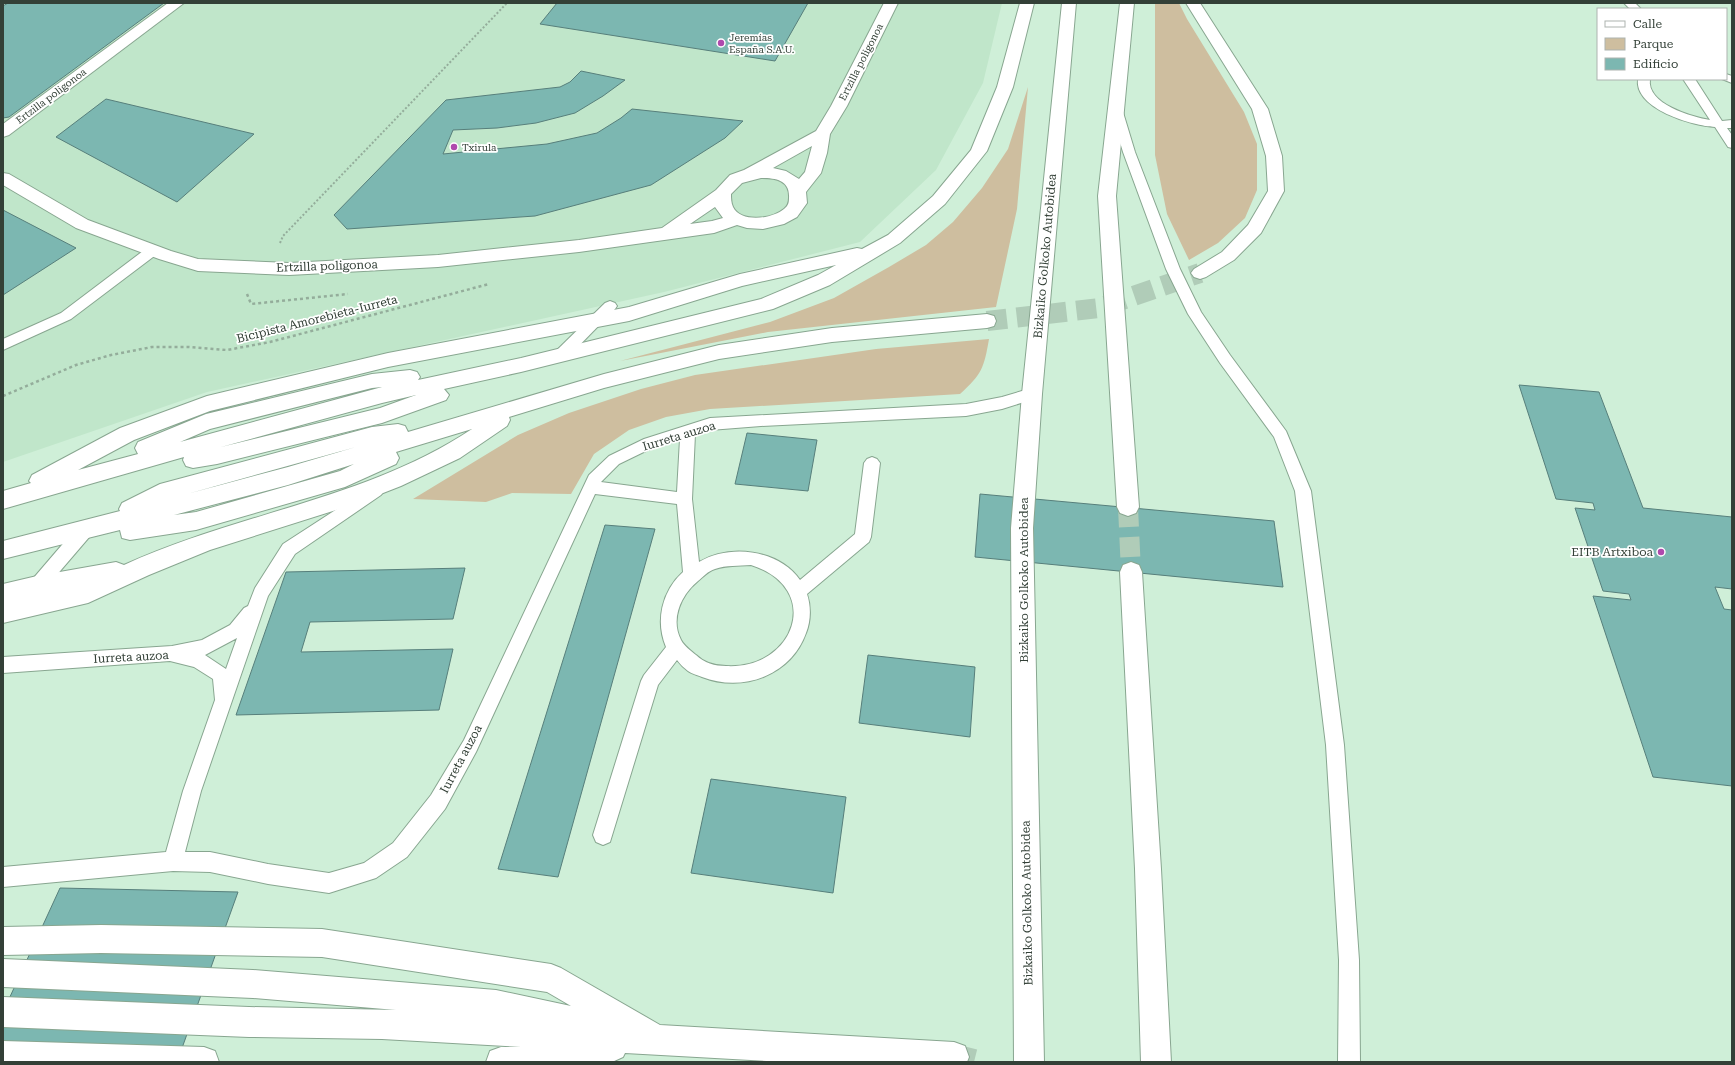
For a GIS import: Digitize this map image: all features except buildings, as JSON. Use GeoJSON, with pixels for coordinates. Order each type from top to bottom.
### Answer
{"type":"FeatureCollection","features":[{"type":"Feature","properties":{"kind":"main road","name":"Ertzilla poligonoa"},"geometry":{"type":"LineString","coordinates":[[3,132],[177,3]]}},
{"type":"Feature","properties":{"kind":"main road","name":"Ertzilla poligonoa"},"geometry":{"type":"LineString","coordinates":[[826,128],[839,106],[891,3]]}},
{"type":"Feature","properties":{"kind":"main road"},"geometry":{"type":"LineString","coordinates":[[4,500],[65,483],[217,456],[382,415],[521,365],[766,304],[824,280],[894,239],[939,200],[979,151],[1006,87],[1027,3]]}},
{"type":"Feature","properties":{"kind":"main road","name":"Bizkaiko Golkoko Autobidea"},"geometry":{"type":"LineString","coordinates":[[1029,1062],[1022,528],[1032,394],[1069,3]]}},
{"type":"Feature","properties":{"kind":"main road"},"geometry":{"type":"LineString","coordinates":[[1127,3],[1107,196],[1128,508]]}},
{"type":"Feature","properties":{"kind":"main road"},"geometry":{"type":"LineString","coordinates":[[1194,3],[1260,109],[1274,156],[1276,191],[1255,229],[1228,256],[1200,273]]}},
{"type":"Feature","properties":{"kind":"main road"},"geometry":{"type":"LineString","coordinates":[[668,232],[722,194],[731,183],[826,128]]}},
{"type":"Feature","properties":{"kind":"main road"},"geometry":{"type":"LineString","coordinates":[[798,191],[813,173],[826,128]]}},
{"type":"Feature","properties":{"kind":"main road"},"geometry":{"type":"LineString","coordinates":[[722,194],[721,202],[729,214],[737,219],[756,223],[776,221],[788,216],[795,208],[799,200],[798,191],[793,183],[784,177],[773,174],[760,173],[747,175]]}},
{"type":"Feature","properties":{"kind":"main road","name":"Ertzilla poligonoa"},"geometry":{"type":"LineString","coordinates":[[3,178],[82,224],[198,265],[289,269],[438,261],[579,246],[668,232],[714,227],[737,219]]}},
{"type":"Feature","properties":{"kind":"main road"},"geometry":{"type":"LineString","coordinates":[[504,337],[527,324],[740,280],[875,250]]}},
{"type":"Feature","properties":{"kind":"main road"},"geometry":{"type":"LineString","coordinates":[[4,500],[127,434],[207,404],[388,360],[629,314],[740,280]]}},
{"type":"Feature","properties":{"kind":"main road"},"geometry":{"type":"LineString","coordinates":[[86,530],[116,533],[196,521],[345,478],[467,423],[604,381],[719,352],[832,335],[987,322]]}},
{"type":"Feature","properties":{"kind":"main road"},"geometry":{"type":"LineString","coordinates":[[65,483],[206,422],[372,381],[521,365]]}},
{"type":"Feature","properties":{"kind":"main road"},"geometry":{"type":"LineString","coordinates":[[3,613],[88,593],[141,568],[206,542],[293,516],[394,480],[453,452],[521,407]]}},
{"type":"Feature","properties":{"kind":"main road"},"geometry":{"type":"LineString","coordinates":[[3,550],[86,530],[160,494],[287,457],[372,435],[467,423]]}},
{"type":"Feature","properties":{"kind":"main road"},"geometry":{"type":"LineString","coordinates":[[3,594],[37,586],[141,568]]}},
{"type":"Feature","properties":{"kind":"main road"},"geometry":{"type":"LineString","coordinates":[[1131,572],[1148,869],[1156,1062]]}},
{"type":"Feature","properties":{"kind":"main road"},"geometry":{"type":"LineString","coordinates":[[3,941],[102,940],[322,943],[551,978],[658,1040]]}},
{"type":"Feature","properties":{"kind":"main road"},"geometry":{"type":"LineString","coordinates":[[3,973],[253,984],[496,1004],[658,1040]]}},
{"type":"Feature","properties":{"kind":"main road"},"geometry":{"type":"LineString","coordinates":[[3,1012],[248,1022],[382,1024],[954,1057]]}},
{"type":"Feature","properties":{"kind":"main road"},"geometry":{"type":"LineString","coordinates":[[501,1062],[518,1062],[658,1040]]}},
{"type":"Feature","properties":{"kind":"main road"},"geometry":{"type":"LineString","coordinates":[[594,1062],[658,1040]]}},
{"type":"Feature","properties":{"kind":"main road"},"geometry":{"type":"LineString","coordinates":[[3,1056],[204,1062]]}},
{"type":"Feature","properties":{"kind":"lane"},"geometry":{"type":"LineString","coordinates":[[1644,80],[1646,91],[1654,101],[1667,110],[1702,122],[1720,125],[1732,124]]}},
{"type":"Feature","properties":{"kind":"lane"},"geometry":{"type":"LineString","coordinates":[[1690,80],[1732,144]]}},
{"type":"Feature","properties":{"kind":"lane"},"geometry":{"type":"LineString","coordinates":[[1116,108],[1129,152],[1173,269],[1195,314],[1225,359],[1281,434],[1303,491],[1335,745],[1349,960],[1349,1062]]}},
{"type":"Feature","properties":{"kind":"lane"},"geometry":{"type":"LineString","coordinates":[[3,345],[66,316],[152,250]]}},
{"type":"Feature","properties":{"kind":"lane"},"geometry":{"type":"LineString","coordinates":[[561,355],[610,306]]}},
{"type":"Feature","properties":{"kind":"lane","name":"Iurreta auzoa"},"geometry":{"type":"LineString","coordinates":[[3,665],[170,654],[198,660],[221,675],[224,700],[192,791],[173,861],[210,862],[268,874],[329,882],[369,871],[400,850],[438,802],[470,746],[594,479],[614,460],[649,443],[710,424],[761,420],[966,410],[1002,403],[1032,394]]}},
{"type":"Feature","properties":{"kind":"lane"},"geometry":{"type":"LineString","coordinates":[[688,431],[684,499],[692,576]]}},
{"type":"Feature","properties":{"kind":"lane"},"geometry":{"type":"LineString","coordinates":[[798,591],[863,537],[872,463]]}},
{"type":"Feature","properties":{"kind":"lane"},"geometry":{"type":"LineString","coordinates":[[224,700],[261,593],[288,549],[394,480]]}},
{"type":"Feature","properties":{"kind":"lane"},"geometry":{"type":"LineString","coordinates":[[590,487],[684,499]]}},
{"type":"Feature","properties":{"kind":"lane"},"geometry":{"type":"LineString","coordinates":[[3,613],[37,586],[86,530]]}},
{"type":"Feature","properties":{"kind":"lane"},"geometry":{"type":"LineString","coordinates":[[751,558],[771,564],[787,576],[798,591],[803,610],[800,630],[790,648],[774,663],[754,673],[731,676],[708,673],[689,663],[676,648],[669,629],[670,610],[677,591],[692,576],[710,564],[730,559],[751,558]]}},
{"type":"Feature","properties":{"kind":"lane"},"geometry":{"type":"LineString","coordinates":[[170,654],[205,647],[236,630],[256,606]]}},
{"type":"Feature","properties":{"kind":"lane"},"geometry":{"type":"LineString","coordinates":[[603,835],[650,680],[676,648]]}},
{"type":"Feature","properties":{"kind":"lane"},"geometry":{"type":"LineString","coordinates":[[3,877],[173,861]]}},
{"type":"Feature","properties":{"kind":"path"},"geometry":{"type":"LineString","coordinates":[[276,249],[283,236],[507,3]]}},
{"type":"Feature","properties":{"kind":"path","name":"Bicipista Amorebieta-Iurreta"},"geometry":{"type":"LineString","coordinates":[[3,396],[76,365],[111,355],[152,347],[189,347],[227,350],[270,342],[450,294]]}},
{"type":"Feature","properties":{"kind":"shaded area"},"geometry":{"type":"Polygon","coordinates":[[[3,3],[1002,3],[983,83],[936,170],[860,242],[664,292],[207,392],[3,462],[3,3]]]}},
{"type":"Feature","properties":{"kind":"green space"},"geometry":{"type":"Polygon","coordinates":[[[1155,3],[1179,3],[1187,19],[1244,112],[1257,144],[1257,190],[1245,218],[1218,243],[1189,260],[1167,214],[1155,155],[1155,3]]]}},
{"type":"Feature","properties":{"kind":"green space"},"geometry":{"type":"Polygon","coordinates":[[[1028,87],[1017,209],[996,307],[768,332],[620,361],[770,322],[834,298],[926,245],[953,222],[982,188],[1008,149],[1028,87]]]}},
{"type":"Feature","properties":{"kind":"green space"},"geometry":{"type":"Polygon","coordinates":[[[989,339],[981,370],[973,381],[960,394],[710,409],[666,417],[629,430],[594,454],[571,494],[512,493],[486,502],[413,499],[518,435],[569,413],[641,389],[695,375],[876,349],[989,339]]]}},
{"type":"Feature","properties":{"kind":"tunnel"},"geometry":{"type":"LineString","coordinates":[[987,321],[1099,308],[1200,273]]}},
{"type":"Feature","properties":{"kind":"tunnel"},"geometry":{"type":"LineString","coordinates":[[1128,507],[1131,572]]}},
{"type":"Feature","properties":{"kind":"tunnel"},"geometry":{"type":"LineString","coordinates":[[954,1057],[974,1062]]}},
{"type":"Feature","properties":{"kind":"place","name":"Jeremías España S.A.U."},"geometry":{"type":"Point","coordinates":[721,43]}},
{"type":"Feature","properties":{"kind":"place","name":"Txirula"},"geometry":{"type":"Point","coordinates":[454,147]}},
{"type":"Feature","properties":{"kind":"place","name":"EITB Artxiboa"},"geometry":{"type":"Point","coordinates":[1661,552]}}]}
